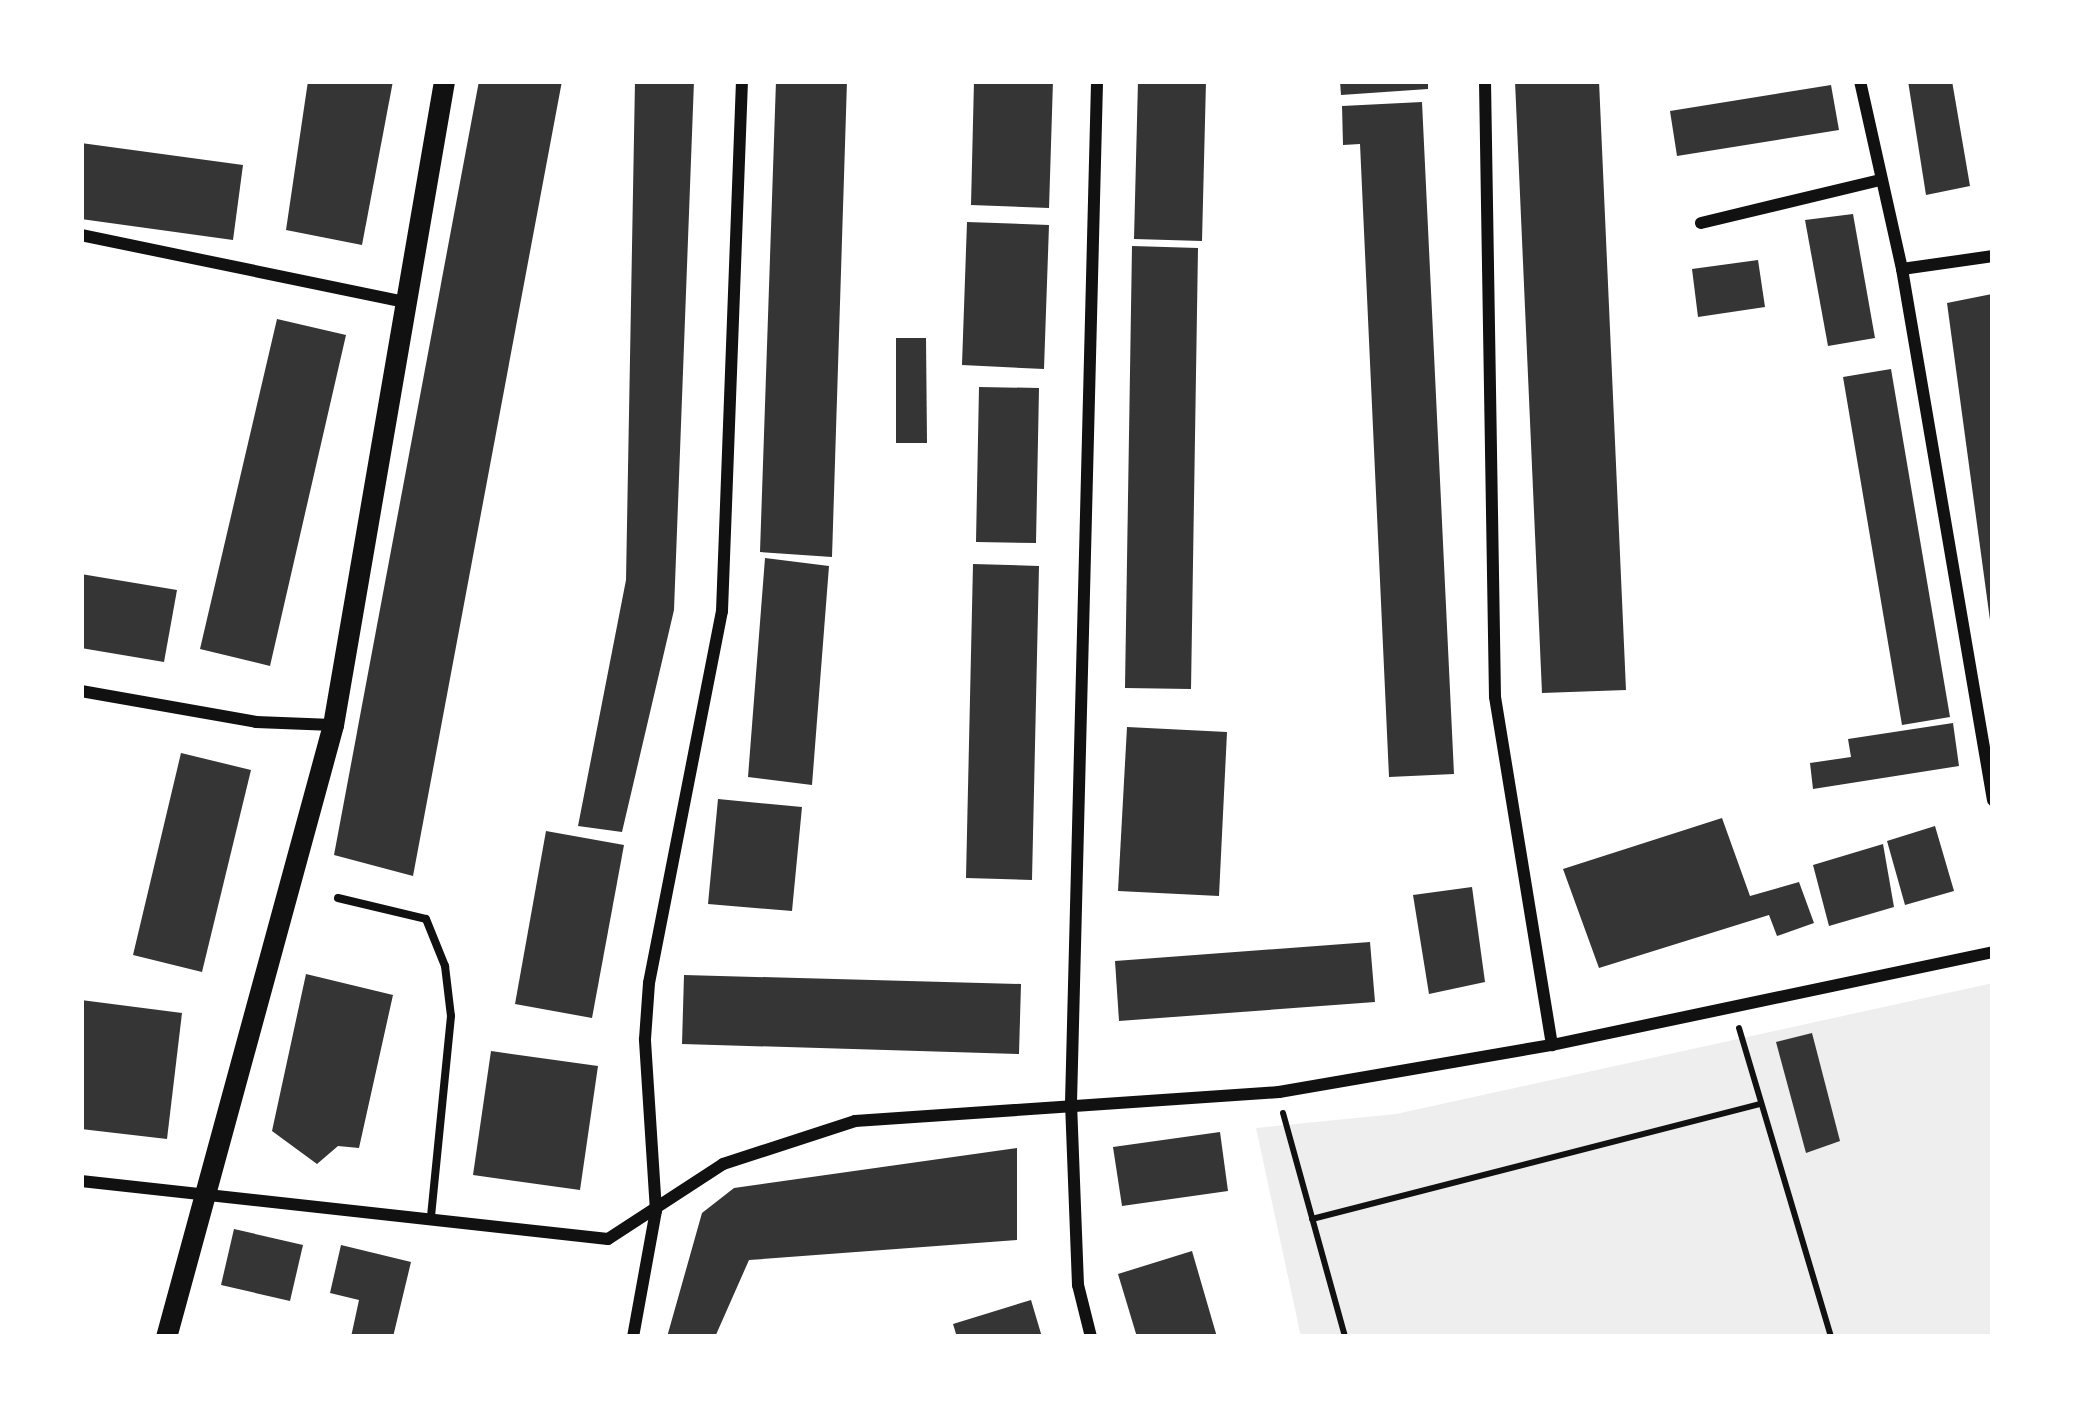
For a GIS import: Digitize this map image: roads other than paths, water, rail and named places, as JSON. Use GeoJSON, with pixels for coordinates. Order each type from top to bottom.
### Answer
{"type":"FeatureCollection","features":[{"type":"Feature","properties":{"kind":"street"},"geometry":{"type":"LineString","coordinates":[[166,1337],[333,724],[411,303],[444,81]]}},
{"type":"Feature","properties":{"kind":"street"},"geometry":{"type":"LineString","coordinates":[[633,1337],[656,1211],[646,1020],[722,611],[742,81]]}},
{"type":"Feature","properties":{"kind":"street"},"geometry":{"type":"LineString","coordinates":[[1091,1337],[1078,1285],[1071,1103],[1097,81]]}},
{"type":"Feature","properties":{"kind":"street"},"geometry":{"type":"LineString","coordinates":[[1485,81],[1495,697],[1552,1045]]}},
{"type":"Feature","properties":{"kind":"street"},"geometry":{"type":"LineString","coordinates":[[1860,81],[1876,181],[1902,269],[1993,800]]}},
{"type":"Feature","properties":{"kind":"street"},"geometry":{"type":"LineString","coordinates":[[1701,223],[1876,181]]}},
{"type":"Feature","properties":{"kind":"street"},"geometry":{"type":"LineString","coordinates":[[81,235],[411,303]]}},
{"type":"Feature","properties":{"kind":"street"},"geometry":{"type":"LineString","coordinates":[[1902,269],[1993,256]]}},
{"type":"Feature","properties":{"kind":"street"},"geometry":{"type":"LineString","coordinates":[[81,691],[256,722],[333,724]]}},
{"type":"Feature","properties":{"kind":"street"},"geometry":{"type":"LineString","coordinates":[[81,1181],[564,1238],[608,1239],[723,1164],[788,1139],[855,1121],[1279,1092],[1552,1045],[1993,952]]}},
{"type":"Feature","properties":{"kind":"lane"},"geometry":{"type":"LineString","coordinates":[[338,898],[426,919],[445,966],[451,1016],[430,1223]]}}]}
